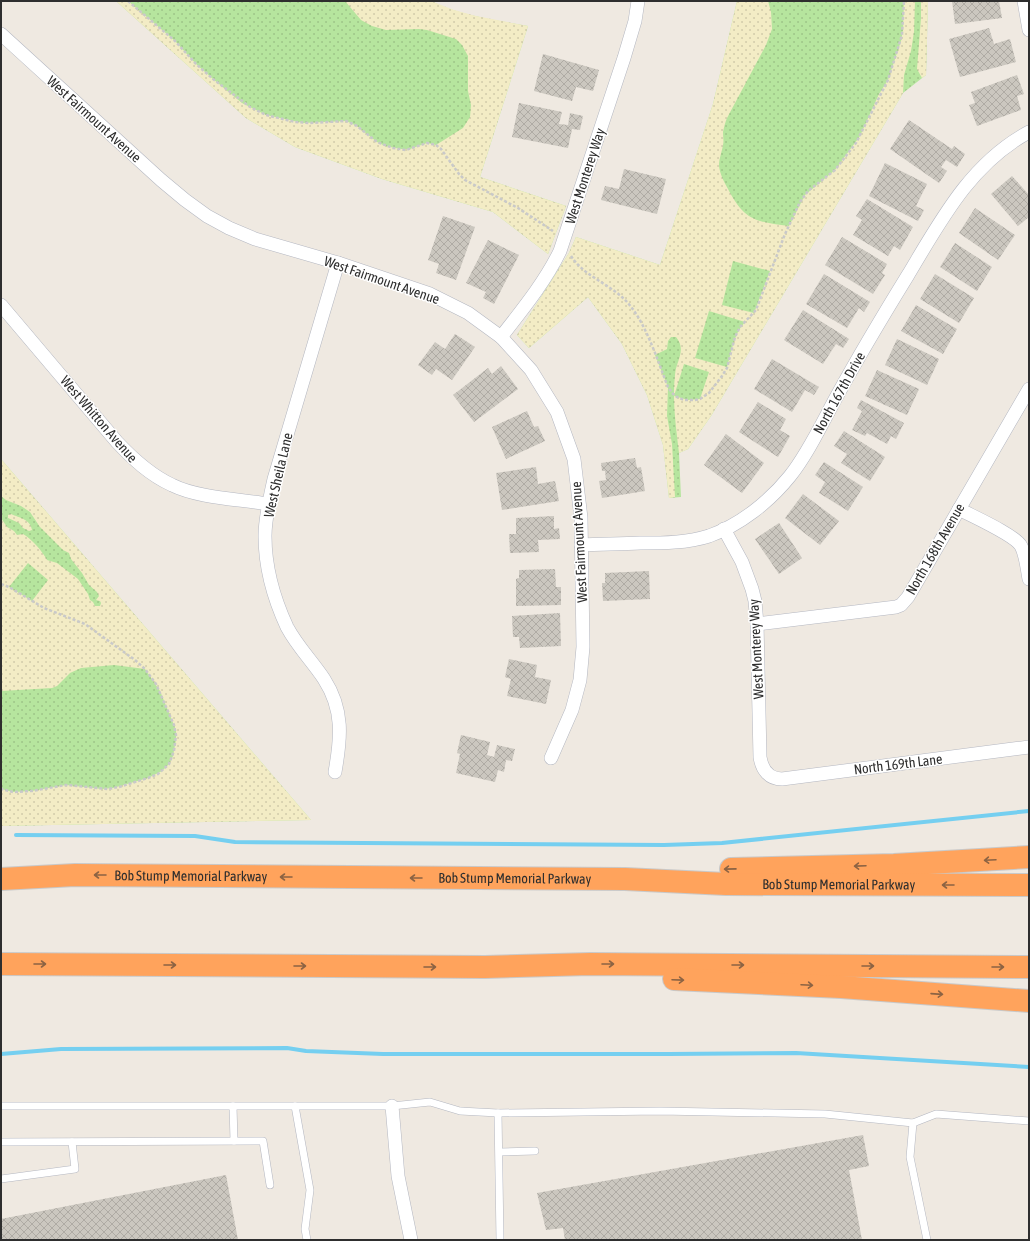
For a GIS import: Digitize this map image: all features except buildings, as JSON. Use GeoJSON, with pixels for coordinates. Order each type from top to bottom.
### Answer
{"type":"FeatureCollection","features":[{"type":"Feature","properties":{"kind":"highway"},"geometry":{"type":"LineString","coordinates":[[637,879],[725,869],[887,866],[1029,858]]}},
{"type":"Feature","properties":{"kind":"highway"},"geometry":{"type":"LineString","coordinates":[[1,865],[75,875]]}},
{"type":"Feature","properties":{"kind":"highway","name":"Bob Stump Memorial Parkway"},"geometry":{"type":"LineString","coordinates":[[1,879],[75,875],[637,879],[726,884],[1029,885]]}},
{"type":"Feature","properties":{"kind":"highway"},"geometry":{"type":"LineString","coordinates":[[1,964],[485,967],[590,964],[1029,967]]}},
{"type":"Feature","properties":{"kind":"highway"},"geometry":{"type":"LineString","coordinates":[[485,967],[593,978],[702,980],[788,984],[1029,1001]]}},
{"type":"Feature","properties":{"kind":"street","name":"West Monterey Way"},"geometry":{"type":"LineString","coordinates":[[501,337],[527,304],[556,260],[564,241],[624,58],[635,21],[638,1]]}},
{"type":"Feature","properties":{"kind":"street"},"geometry":{"type":"LineString","coordinates":[[1024,1],[1029,30]]}},
{"type":"Feature","properties":{"kind":"street","name":"West Fairmount Avenue"},"geometry":{"type":"LineString","coordinates":[[1,34],[161,180],[207,216],[229,228],[255,239],[338,263],[430,294],[468,313],[501,337],[530,370],[557,412],[574,459],[580,518],[583,647],[580,680],[572,710],[551,758]]}},
{"type":"Feature","properties":{"kind":"street","name":"North 167th Drive"},"geometry":{"type":"LineString","coordinates":[[581,545],[678,542],[708,536],[743,518],[761,505],[790,475],[805,453],[874,331],[950,206],[976,172],[989,159],[1002,148],[1029,132]]}},
{"type":"Feature","properties":{"kind":"street","name":"West Sheila Lane"},"geometry":{"type":"LineString","coordinates":[[335,772],[340,745],[339,719],[334,698],[324,679],[303,651],[288,627],[275,597],[268,568],[265,536],[268,504],[284,444],[338,263]]}},
{"type":"Feature","properties":{"kind":"street","name":"West Whitton Avenue"},"geometry":{"type":"LineString","coordinates":[[1,305],[117,442],[136,462],[155,476],[173,486],[200,494],[268,504]]}},
{"type":"Feature","properties":{"kind":"street","name":"North 168th Avenue"},"geometry":{"type":"LineString","coordinates":[[757,624],[901,605],[908,597],[1029,389]]}},
{"type":"Feature","properties":{"kind":"street"},"geometry":{"type":"LineString","coordinates":[[959,509],[1011,537],[1020,544],[1023,549],[1029,580]]}},
{"type":"Feature","properties":{"kind":"street","name":"West Monterey Way"},"geometry":{"type":"LineString","coordinates":[[724,529],[748,575],[755,601],[757,624],[760,757],[764,769],[768,774]]}},
{"type":"Feature","properties":{"kind":"street","name":"North 169th Lane"},"geometry":{"type":"LineString","coordinates":[[768,774],[777,779],[782,779],[1029,747]]}},
{"type":"Feature","properties":{"kind":"street"},"geometry":{"type":"LineString","coordinates":[[392,1106],[398,1176],[411,1240]]}},
{"type":"Feature","properties":{"kind":"lane"},"geometry":{"type":"LineString","coordinates":[[1,1106],[392,1106],[430,1102],[460,1111],[498,1113],[660,1111],[825,1114],[913,1123],[936,1114],[1029,1121]]}},
{"type":"Feature","properties":{"kind":"lane"},"geometry":{"type":"LineString","coordinates":[[233,1106],[234,1141]]}},
{"type":"Feature","properties":{"kind":"lane"},"geometry":{"type":"LineString","coordinates":[[294,1106],[310,1190],[305,1229],[307,1240]]}},
{"type":"Feature","properties":{"kind":"lane"},"geometry":{"type":"LineString","coordinates":[[498,1113],[500,1152],[500,1240]]}},
{"type":"Feature","properties":{"kind":"lane"},"geometry":{"type":"LineString","coordinates":[[913,1123],[910,1157],[927,1240]]}},
{"type":"Feature","properties":{"kind":"lane"},"geometry":{"type":"LineString","coordinates":[[1,1142],[263,1141],[270,1185]]}},
{"type":"Feature","properties":{"kind":"lane"},"geometry":{"type":"LineString","coordinates":[[1,1179],[75,1169],[72,1142]]}},
{"type":"Feature","properties":{"kind":"lane"},"geometry":{"type":"LineString","coordinates":[[500,1152],[535,1151]]}},
{"type":"Feature","properties":{"kind":"path"},"geometry":{"type":"LineString","coordinates":[[128,1],[176,41],[196,64],[213,80],[250,107],[266,115],[295,122],[310,123],[346,121],[356,126],[377,142],[393,148],[406,150],[427,143],[436,145],[441,149],[458,174],[465,180],[518,208],[556,233],[564,241],[579,266],[614,290],[632,308],[645,331],[668,387],[672,393],[680,398],[688,400],[695,400],[704,396],[718,382],[727,368],[738,331],[756,310],[785,234],[800,202],[808,191],[835,170],[860,136],[879,94],[888,80],[901,41],[904,1]]}},
{"type":"Feature","properties":{"kind":"path"},"geometry":{"type":"LineString","coordinates":[[1,584],[9,587],[44,608],[86,624],[135,660],[148,673],[158,688],[174,725],[176,735],[174,751],[169,764],[162,771],[148,778],[108,789],[66,785],[32,791],[13,792],[1,789]]}},
{"type":"Feature","properties":{"kind":"green space"},"geometry":{"type":"Polygon","coordinates":[[[116,1],[431,1],[466,14],[528,26],[480,177],[566,206],[548,254],[493,212],[382,179],[295,147],[246,118],[116,1]]]}},
{"type":"Feature","properties":{"kind":"green space"},"geometry":{"type":"Polygon","coordinates":[[[737,1],[928,1],[926,75],[903,93],[711,416],[688,449],[679,453],[681,497],[669,498],[663,445],[647,395],[622,344],[588,297],[529,348],[517,335],[569,253],[576,237],[660,265],[713,104],[737,1]]]}},
{"type":"Feature","properties":{"kind":"green space"},"geometry":{"type":"Polygon","coordinates":[[[1,459],[311,820],[1,826],[1,459]]]}},
{"type":"Feature","properties":{"kind":"sand"},"geometry":{"type":"Polygon","coordinates":[[[116,1],[128,1],[175,41],[196,64],[242,103],[266,115],[303,123],[346,121],[357,126],[377,142],[385,146],[401,149],[410,149],[427,143],[436,145],[463,128],[470,117],[471,105],[468,91],[468,56],[462,45],[456,39],[427,30],[386,30],[372,26],[361,20],[345,1],[431,1],[454,10],[476,16],[528,26],[480,177],[566,206],[548,254],[493,212],[382,179],[295,147],[246,118],[116,1]]]}},
{"type":"Feature","properties":{"kind":"sand"},"geometry":{"type":"Polygon","coordinates":[[[737,1],[768,1],[771,12],[772,29],[766,45],[727,118],[723,132],[723,143],[719,166],[721,175],[734,199],[745,213],[759,221],[789,226],[805,195],[835,170],[860,136],[879,94],[888,80],[901,41],[904,1],[915,1],[914,32],[911,51],[904,75],[903,93],[711,416],[688,449],[679,453],[674,404],[674,394],[674,385],[681,346],[676,337],[671,337],[668,341],[667,349],[655,355],[668,387],[667,416],[672,444],[675,497],[669,498],[663,445],[647,395],[622,344],[588,297],[529,348],[517,335],[569,253],[576,237],[660,265],[713,104],[737,1]],[[733,261],[722,305],[754,313],[770,271],[733,261]],[[709,311],[695,358],[727,367],[735,338],[745,322],[709,311]],[[684,364],[674,396],[688,400],[700,399],[709,372],[684,364]]]}},
{"type":"Feature","properties":{"kind":"sand"},"geometry":{"type":"Polygon","coordinates":[[[921,1],[928,1],[926,75],[922,78],[917,69],[921,1]]]}},
{"type":"Feature","properties":{"kind":"sand"},"geometry":{"type":"Polygon","coordinates":[[[1,459],[311,820],[1,826],[1,789],[13,792],[32,791],[66,785],[102,789],[113,788],[148,778],[162,771],[169,764],[173,756],[176,730],[160,691],[145,669],[114,665],[81,668],[70,673],[57,686],[52,688],[1,691],[1,518],[7,527],[14,531],[17,535],[23,534],[30,539],[40,549],[47,560],[57,563],[78,579],[95,606],[100,606],[101,603],[100,601],[96,600],[99,596],[97,592],[89,585],[71,559],[69,553],[63,550],[40,527],[30,512],[1,496],[1,459]],[[28,563],[9,587],[32,601],[48,580],[28,563]]]}},
{"type":"Feature","properties":{"kind":"sand"},"geometry":{"type":"Polygon","coordinates":[[[11,514],[27,521],[32,530],[29,531],[23,528],[19,523],[8,518],[8,515],[11,514]]]}},
{"type":"Feature","properties":{"kind":"waterway"},"geometry":{"type":"LineString","coordinates":[[16,835],[195,836],[235,842],[664,845],[722,843],[1029,811]]}},
{"type":"Feature","properties":{"kind":"waterway"},"geometry":{"type":"LineString","coordinates":[[1,1054],[61,1049],[287,1048],[306,1051],[383,1054],[796,1053],[1029,1067]]}}]}
